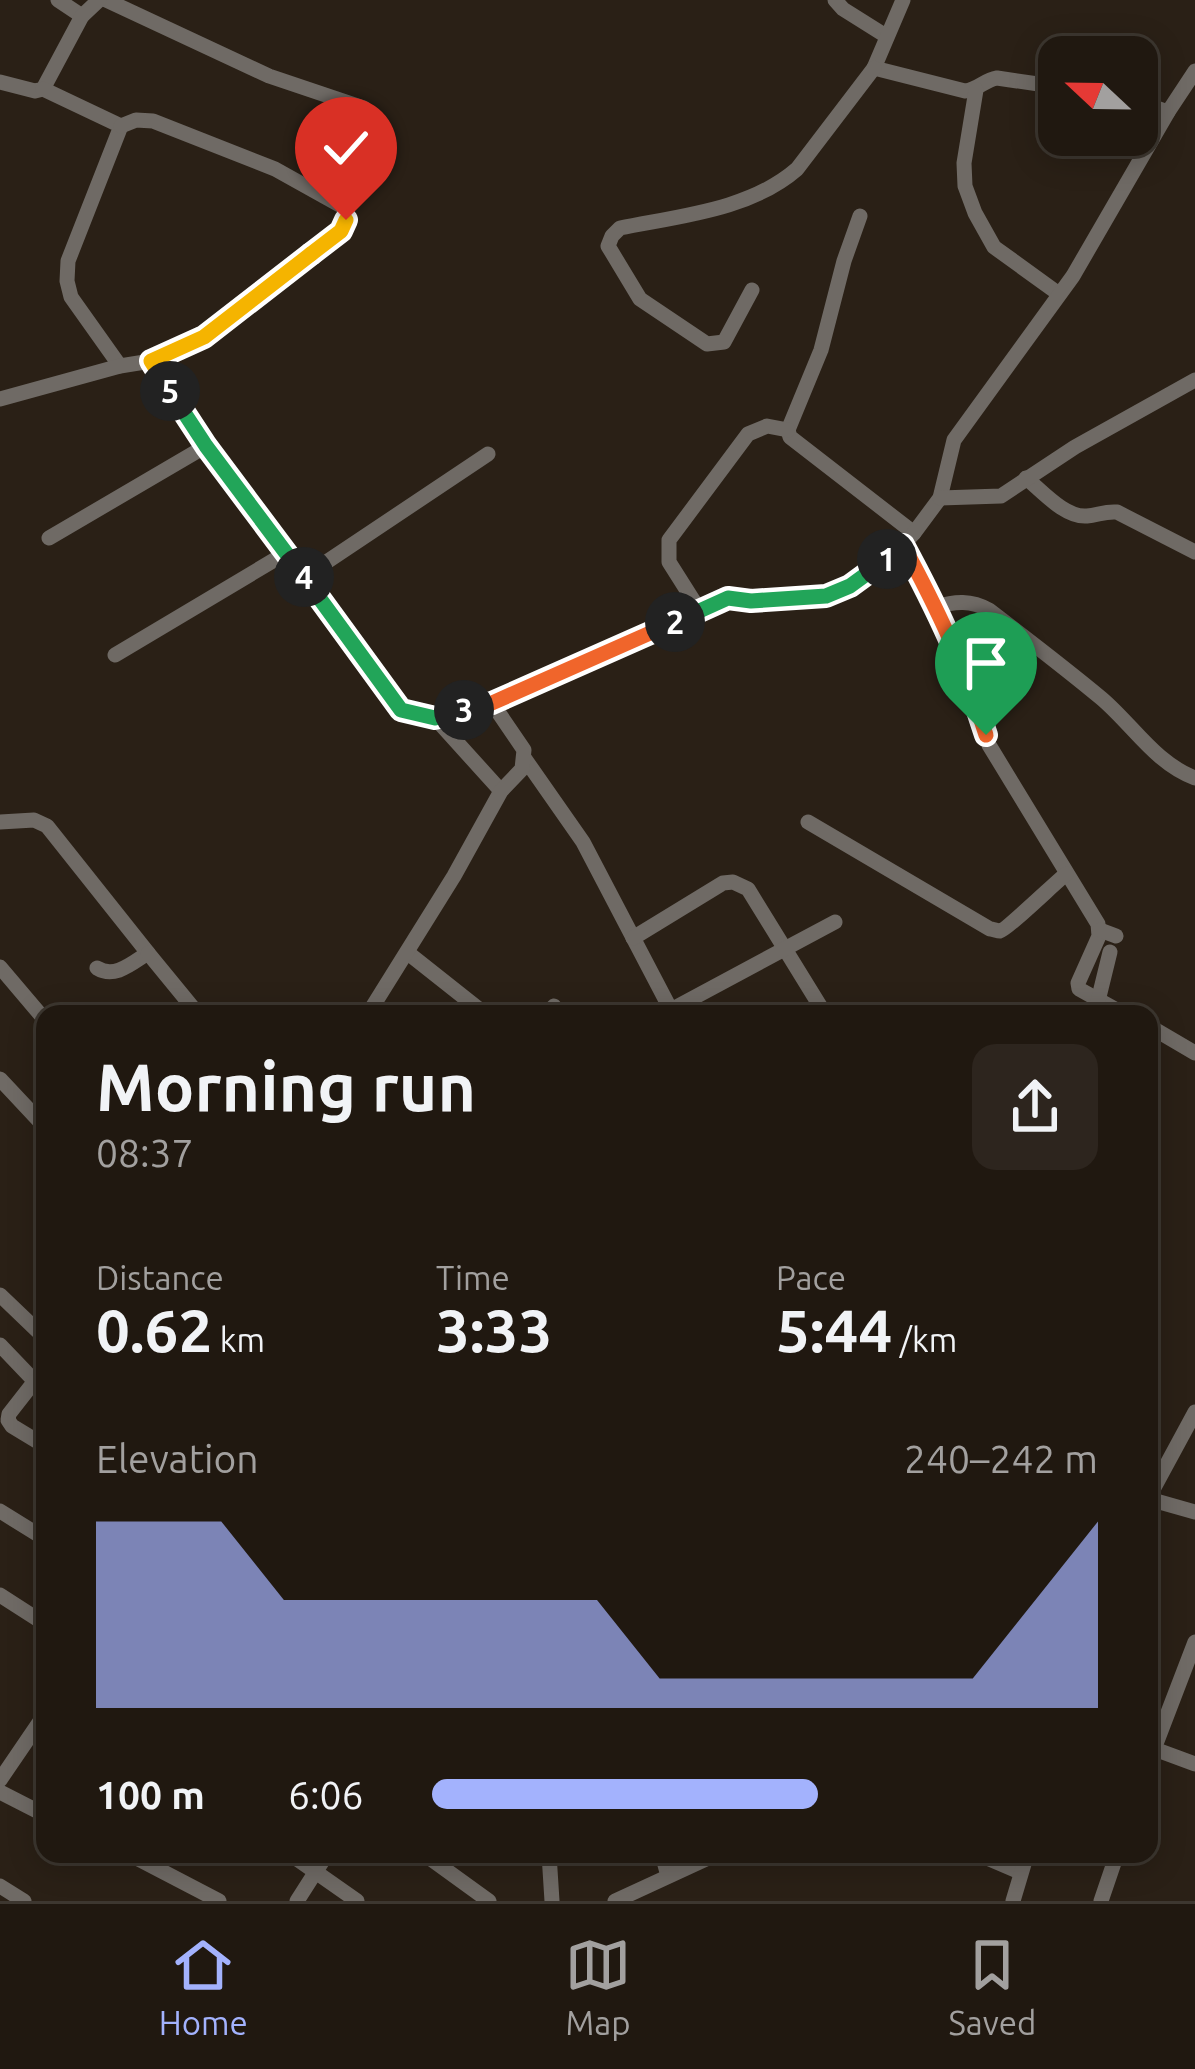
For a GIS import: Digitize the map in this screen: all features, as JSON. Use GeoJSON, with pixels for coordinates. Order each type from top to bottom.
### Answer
{"type":"FeatureCollection","features":[{"type":"Feature","properties":{"kind":"street"},"geometry":{"type":"LineString","coordinates":[[58,0],[82,16]]}},
{"type":"Feature","properties":{"kind":"street"},"geometry":{"type":"LineString","coordinates":[[0,82],[35,91],[43,88],[82,16],[103,0],[269,76],[364,108]]}},
{"type":"Feature","properties":{"kind":"street"},"geometry":{"type":"LineString","coordinates":[[835,0],[886,36]]}},
{"type":"Feature","properties":{"kind":"street"},"geometry":{"type":"LineString","coordinates":[[752,290],[724,341],[707,344],[640,298],[608,246],[620,228],[729,205],[787,178],[874,68],[903,0]]}},
{"type":"Feature","properties":{"kind":"street"},"geometry":{"type":"LineString","coordinates":[[874,68],[965,91],[997,78],[1038,84]]}},
{"type":"Feature","properties":{"kind":"street"},"geometry":{"type":"LineString","coordinates":[[151,361],[206,446],[401,710],[435,718],[492,703],[728,598],[826,596],[850,586],[908,539],[940,498],[954,440],[1073,276],[1195,70]]}},
{"type":"Feature","properties":{"kind":"street"},"geometry":{"type":"LineString","coordinates":[[43,88],[121,126]]}},
{"type":"Feature","properties":{"kind":"street"},"geometry":{"type":"LineString","coordinates":[[976,90],[964,163],[964,186],[975,213],[994,247],[1060,294]]}},
{"type":"Feature","properties":{"kind":"street"},"geometry":{"type":"LineString","coordinates":[[1158,108],[1168,112]]}},
{"type":"Feature","properties":{"kind":"street"},"geometry":{"type":"LineString","coordinates":[[0,399],[151,361],[204,337],[341,231],[345,208],[275,169],[153,121],[136,120],[121,126],[68,261],[67,281],[71,297],[120,366]]}},
{"type":"Feature","properties":{"kind":"street"},"geometry":{"type":"LineString","coordinates":[[860,216],[821,350],[788,430],[790,437],[908,539],[968,676],[989,746],[1113,944],[1098,1001]]}},
{"type":"Feature","properties":{"kind":"street"},"geometry":{"type":"LineString","coordinates":[[940,498],[1001,496],[1075,447],[1195,380]]}},
{"type":"Feature","properties":{"kind":"street"},"geometry":{"type":"LineString","coordinates":[[700,610],[669,562],[668,540],[748,434],[767,426],[788,430]]}},
{"type":"Feature","properties":{"kind":"street"},"geometry":{"type":"LineString","coordinates":[[49,538],[206,446]]}},
{"type":"Feature","properties":{"kind":"street"},"geometry":{"type":"LineString","coordinates":[[304,577],[488,454]]}},
{"type":"Feature","properties":{"kind":"street"},"geometry":{"type":"LineString","coordinates":[[1026,478],[1069,512],[1087,516],[1117,512],[1195,552]]}},
{"type":"Feature","properties":{"kind":"street"},"geometry":{"type":"LineString","coordinates":[[115,655],[286,553]]}},
{"type":"Feature","properties":{"kind":"street"},"geometry":{"type":"LineString","coordinates":[[936,607],[967,602],[989,610],[1105,701],[1174,769],[1195,778]]}},
{"type":"Feature","properties":{"kind":"street"},"geometry":{"type":"LineString","coordinates":[[374,1005],[501,791],[522,769],[524,750],[492,703]]}},
{"type":"Feature","properties":{"kind":"street"},"geometry":{"type":"LineString","coordinates":[[435,718],[501,791]]}},
{"type":"Feature","properties":{"kind":"street"},"geometry":{"type":"LineString","coordinates":[[525,759],[583,842],[666,1005]]}},
{"type":"Feature","properties":{"kind":"street"},"geometry":{"type":"LineString","coordinates":[[0,822],[34,820],[47,826],[191,1005]]}},
{"type":"Feature","properties":{"kind":"street"},"geometry":{"type":"LineString","coordinates":[[808,822],[999,931],[1011,926],[1066,874]]}},
{"type":"Feature","properties":{"kind":"street"},"geometry":{"type":"LineString","coordinates":[[633,938],[723,883],[733,882],[748,889],[820,1005]]}},
{"type":"Feature","properties":{"kind":"street"},"geometry":{"type":"LineString","coordinates":[[685,1005],[836,922]]}},
{"type":"Feature","properties":{"kind":"street"},"geometry":{"type":"LineString","coordinates":[[1100,930],[1078,983],[1084,994],[1106,1005]]}},
{"type":"Feature","properties":{"kind":"street"},"geometry":{"type":"LineString","coordinates":[[97,968],[116,973],[148,952]]}},
{"type":"Feature","properties":{"kind":"street"},"geometry":{"type":"LineString","coordinates":[[407,953],[473,1005]]}},
{"type":"Feature","properties":{"kind":"street"},"geometry":{"type":"LineString","coordinates":[[0,967],[36,1009]]}},
{"type":"Feature","properties":{"kind":"street"},"geometry":{"type":"LineString","coordinates":[[1158,1032],[1195,1053]]}},
{"type":"Feature","properties":{"kind":"street"},"geometry":{"type":"LineString","coordinates":[[0,1078],[36,1117]]}},
{"type":"Feature","properties":{"kind":"street"},"geometry":{"type":"LineString","coordinates":[[0,1295],[36,1329]]}},
{"type":"Feature","properties":{"kind":"street"},"geometry":{"type":"LineString","coordinates":[[0,1345],[36,1383]]}},
{"type":"Feature","properties":{"kind":"street"},"geometry":{"type":"LineString","coordinates":[[36,1390],[8,1420],[36,1441]]}},
{"type":"Feature","properties":{"kind":"street"},"geometry":{"type":"LineString","coordinates":[[1158,1481],[1195,1412]]}},
{"type":"Feature","properties":{"kind":"street"},"geometry":{"type":"LineString","coordinates":[[1158,1501],[1195,1512]]}},
{"type":"Feature","properties":{"kind":"street"},"geometry":{"type":"LineString","coordinates":[[0,1511],[36,1533]]}},
{"type":"Feature","properties":{"kind":"street"},"geometry":{"type":"LineString","coordinates":[[0,1595],[36,1618]]}},
{"type":"Feature","properties":{"kind":"street"},"geometry":{"type":"LineString","coordinates":[[1158,1734],[1195,1642]]}},
{"type":"Feature","properties":{"kind":"street"},"geometry":{"type":"LineString","coordinates":[[0,1780],[36,1727]]}},
{"type":"Feature","properties":{"kind":"street"},"geometry":{"type":"LineString","coordinates":[[1158,1754],[1195,1764]]}},
{"type":"Feature","properties":{"kind":"street"},"geometry":{"type":"LineString","coordinates":[[0,1792],[36,1810]]}},
{"type":"Feature","properties":{"kind":"street"},"geometry":{"type":"LineString","coordinates":[[146,1863],[219,1901]]}},
{"type":"Feature","properties":{"kind":"street"},"geometry":{"type":"LineString","coordinates":[[305,1863],[357,1901]]}},
{"type":"Feature","properties":{"kind":"street"},"geometry":{"type":"LineString","coordinates":[[297,1901],[320,1863]]}},
{"type":"Feature","properties":{"kind":"street"},"geometry":{"type":"LineString","coordinates":[[436,1863],[489,1901]]}},
{"type":"Feature","properties":{"kind":"street"},"geometry":{"type":"LineString","coordinates":[[550,1863],[552,1901]]}},
{"type":"Feature","properties":{"kind":"street"},"geometry":{"type":"LineString","coordinates":[[664,1863],[668,1876]]}},
{"type":"Feature","properties":{"kind":"street"},"geometry":{"type":"LineString","coordinates":[[615,1901],[697,1863]]}},
{"type":"Feature","properties":{"kind":"street"},"geometry":{"type":"LineString","coordinates":[[1000,1863],[1021,1872]]}},
{"type":"Feature","properties":{"kind":"street"},"geometry":{"type":"LineString","coordinates":[[1013,1901],[1024,1863]]}},
{"type":"Feature","properties":{"kind":"street"},"geometry":{"type":"LineString","coordinates":[[1101,1901],[1114,1863]]}},
{"type":"Feature","properties":{"kind":"street"},"geometry":{"type":"LineString","coordinates":[[0,1886],[24,1901]]}},
{"type":"Feature","properties":{"kind":"route"},"geometry":{"type":"LineString","coordinates":[[346,220],[341,231],[204,337],[151,361],[206,446],[401,710],[435,718],[492,703],[728,598],[826,596],[850,586],[903,545],[968,676],[986,735]]}}]}
